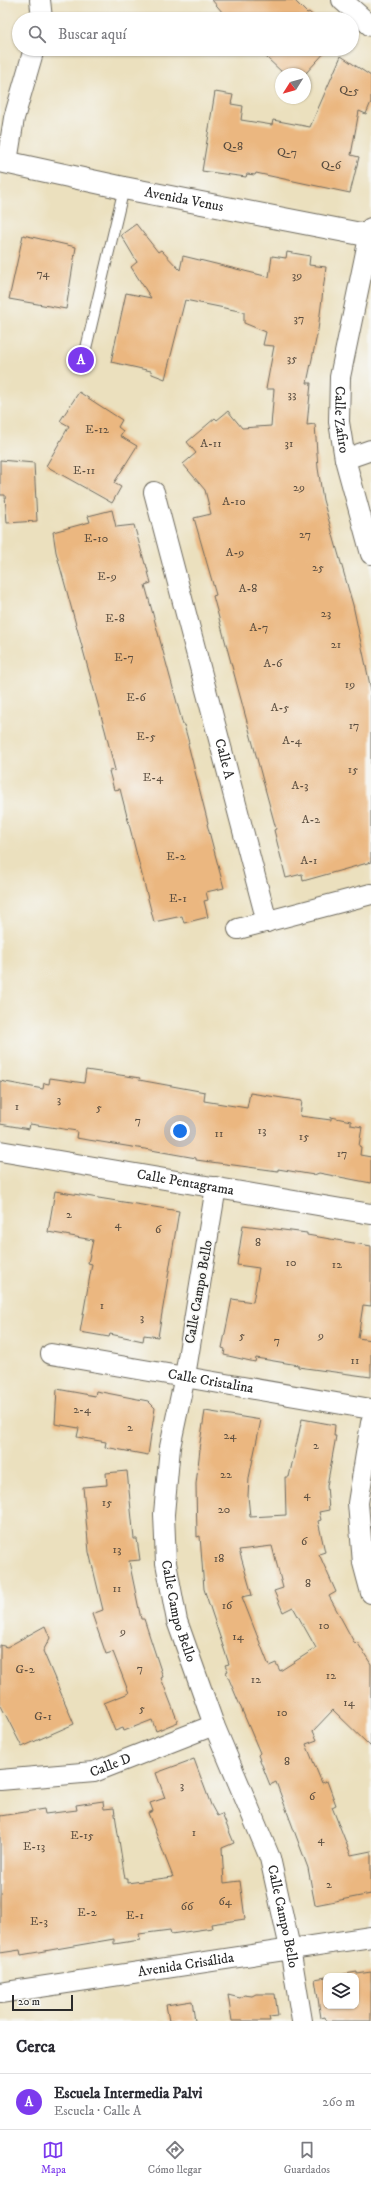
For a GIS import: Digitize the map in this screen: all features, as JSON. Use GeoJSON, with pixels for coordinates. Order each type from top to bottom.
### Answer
{"type":"FeatureCollection","features":[{"type":"Feature","properties":{"kind":"street"},"geometry":{"type":"LineString","coordinates":[[40,0],[41,12]]}},
{"type":"Feature","properties":{"kind":"street"},"geometry":{"type":"LineString","coordinates":[[342,0],[355,12]]}},
{"type":"Feature","properties":{"kind":"street"},"geometry":{"type":"LineString","coordinates":[[359,15],[371,26]]}},
{"type":"Feature","properties":{"kind":"street"},"geometry":{"type":"LineString","coordinates":[[3,162],[32,56]]}},
{"type":"Feature","properties":{"kind":"street","name":"Avenida Venus"},"geometry":{"type":"LineString","coordinates":[[3,162],[124,188],[370,233]]}},
{"type":"Feature","properties":{"kind":"street","name":"Calle Zafiro"},"geometry":{"type":"LineString","coordinates":[[370,233],[340,377],[339,422],[345,459],[371,554]]}},
{"type":"Feature","properties":{"kind":"street"},"geometry":{"type":"LineString","coordinates":[[345,459],[371,450]]}},
{"type":"Feature","properties":{"kind":"street","name":"Calle A"},"geometry":{"type":"LineString","coordinates":[[154,492],[267,922]]}},
{"type":"Feature","properties":{"kind":"street"},"geometry":{"type":"LineString","coordinates":[[238,930],[371,894]]}},
{"type":"Feature","properties":{"kind":"street","name":"Calle Pentagrama"},"geometry":{"type":"LineString","coordinates":[[0,1151],[371,1214]]}},
{"type":"Feature","properties":{"kind":"street","name":"Calle Campo Bello"},"geometry":{"type":"LineString","coordinates":[[216,1188],[185,1376],[170,1447],[164,1514],[166,1563],[177,1621],[214,1725],[270,1858],[290,1948],[302,2021]]}},
{"type":"Feature","properties":{"kind":"street","name":"Calle Cristalina"},"geometry":{"type":"LineString","coordinates":[[51,1354],[371,1409]]}},
{"type":"Feature","properties":{"kind":"street"},"geometry":{"type":"LineString","coordinates":[[371,1423],[358,1503],[364,1563],[371,1593]]}},
{"type":"Feature","properties":{"kind":"street","name":"Calle D"},"geometry":{"type":"LineString","coordinates":[[0,1780],[94,1772],[214,1725]]}},
{"type":"Feature","properties":{"kind":"street","name":"Avenida Crisálida"},"geometry":{"type":"LineString","coordinates":[[0,1993],[290,1948],[371,1937]]}},
{"type":"Feature","properties":{"kind":"lane"},"geometry":{"type":"LineString","coordinates":[[83,361],[124,188]]}},
{"type":"Feature","properties":{"kind":"building"},"geometry":{"type":"Polygon","coordinates":[[[212,0],[294,0],[306,12],[222,12],[212,0]]]}},
{"type":"Feature","properties":{"kind":"building"},"geometry":{"type":"Polygon","coordinates":[[[267,56],[322,56],[311,68],[278,68],[266,57],[267,56]]]}},
{"type":"Feature","properties":{"kind":"building"},"geometry":{"type":"Polygon","coordinates":[[[341,56],[371,76],[371,102],[366,114],[359,111],[351,155],[359,157],[350,193],[256,173],[255,175],[247,174],[246,177],[202,171],[215,92],[233,95],[231,104],[243,106],[241,120],[272,125],[273,120],[310,127],[341,56]]]}},
{"type":"Feature","properties":{"kind":"building"},"geometry":{"type":"Polygon","coordinates":[[[136,224],[158,252],[161,250],[180,270],[183,256],[269,277],[272,256],[286,258],[287,252],[310,256],[309,265],[326,267],[318,330],[307,383],[311,383],[307,425],[315,424],[318,468],[323,500],[353,605],[371,690],[371,862],[303,881],[302,874],[286,878],[274,830],[276,829],[213,596],[216,595],[194,518],[211,514],[205,490],[183,464],[196,453],[187,442],[215,418],[217,420],[228,411],[242,428],[271,426],[274,389],[266,389],[274,346],[263,345],[266,332],[244,323],[244,312],[185,300],[165,379],[152,374],[151,371],[111,362],[126,293],[151,298],[131,267],[137,262],[121,235],[136,224]]]}},
{"type":"Feature","properties":{"kind":"building"},"geometry":{"type":"Polygon","coordinates":[[[23,235],[76,247],[66,309],[9,299],[23,235]]]}},
{"type":"Feature","properties":{"kind":"building"},"geometry":{"type":"Polygon","coordinates":[[[79,392],[122,420],[118,427],[123,431],[120,436],[137,446],[114,483],[121,487],[112,503],[46,466],[69,426],[60,421],[79,392]]]}},
{"type":"Feature","properties":{"kind":"building"},"geometry":{"type":"Polygon","coordinates":[[[0,460],[34,463],[37,521],[7,523],[5,495],[0,495],[0,460]]]}},
{"type":"Feature","properties":{"kind":"building"},"geometry":{"type":"Polygon","coordinates":[[[112,510],[116,527],[134,525],[146,564],[151,583],[145,585],[189,743],[207,824],[224,888],[206,892],[208,900],[204,901],[208,917],[184,923],[182,916],[154,922],[120,789],[114,790],[109,771],[115,770],[56,552],[53,532],[90,522],[88,516],[112,510]]]}},
{"type":"Feature","properties":{"kind":"building"},"geometry":{"type":"Polygon","coordinates":[[[86,1070],[140,1078],[139,1080],[205,1092],[204,1101],[247,1108],[250,1093],[302,1101],[300,1116],[331,1120],[331,1117],[351,1121],[351,1125],[362,1127],[359,1146],[361,1147],[360,1155],[371,1157],[371,1183],[319,1173],[314,1175],[278,1169],[278,1171],[196,1160],[196,1158],[76,1138],[77,1131],[30,1124],[29,1129],[0,1124],[0,1081],[43,1089],[44,1083],[49,1084],[50,1078],[84,1083],[86,1070]]]}},
{"type":"Feature","properties":{"kind":"building"},"geometry":{"type":"Polygon","coordinates":[[[55,1191],[179,1211],[158,1337],[144,1335],[143,1341],[110,1334],[109,1337],[80,1332],[92,1264],[88,1263],[93,1240],[48,1232],[55,1191]]]}},
{"type":"Feature","properties":{"kind":"building"},"geometry":{"type":"Polygon","coordinates":[[[243,1225],[307,1233],[307,1235],[371,1246],[371,1306],[363,1305],[358,1338],[371,1340],[371,1377],[298,1367],[298,1365],[256,1358],[255,1362],[224,1355],[225,1349],[222,1348],[232,1299],[253,1302],[259,1268],[237,1265],[243,1225]]]}},
{"type":"Feature","properties":{"kind":"building"},"geometry":{"type":"Polygon","coordinates":[[[57,1389],[95,1396],[96,1391],[148,1401],[155,1408],[148,1455],[105,1447],[106,1442],[77,1437],[79,1428],[55,1424],[57,1389]]]}},
{"type":"Feature","properties":{"kind":"building"},"geometry":{"type":"Polygon","coordinates":[[[205,1411],[261,1420],[249,1478],[248,1496],[250,1517],[286,1515],[285,1477],[289,1477],[302,1419],[335,1425],[334,1436],[336,1436],[327,1486],[329,1510],[319,1512],[321,1520],[318,1521],[325,1552],[319,1554],[336,1592],[329,1596],[355,1644],[357,1642],[371,1664],[371,1747],[333,1710],[313,1731],[317,1740],[306,1744],[322,1783],[327,1781],[336,1805],[332,1807],[351,1855],[371,1851],[371,1894],[315,1905],[308,1868],[276,1782],[270,1785],[258,1755],[260,1753],[226,1672],[228,1671],[225,1665],[229,1664],[204,1589],[200,1536],[197,1537],[196,1484],[199,1449],[205,1411]],[[272,1546],[239,1550],[252,1595],[242,1597],[269,1666],[276,1663],[280,1671],[316,1648],[293,1607],[283,1612],[274,1591],[283,1588],[272,1546]]]}},
{"type":"Feature","properties":{"kind":"building"},"geometry":{"type":"Polygon","coordinates":[[[127,1471],[134,1539],[137,1539],[140,1560],[129,1561],[141,1619],[144,1619],[163,1677],[161,1678],[178,1722],[156,1731],[152,1720],[124,1731],[123,1728],[115,1731],[104,1703],[129,1693],[113,1652],[106,1654],[92,1614],[103,1610],[89,1552],[83,1487],[107,1485],[106,1473],[127,1471]]]}},
{"type":"Feature","properties":{"kind":"building"},"geometry":{"type":"Polygon","coordinates":[[[45,1626],[50,1638],[43,1651],[74,1724],[22,1747],[0,1704],[0,1645],[7,1647],[45,1626]]]}},
{"type":"Feature","properties":{"kind":"building"},"geometry":{"type":"Polygon","coordinates":[[[194,1759],[211,1805],[217,1816],[222,1814],[234,1843],[222,1848],[224,1883],[240,1881],[245,1919],[211,1924],[212,1928],[171,1934],[170,1930],[139,1934],[140,1940],[114,1944],[114,1939],[21,1955],[20,1950],[0,1953],[0,1816],[44,1809],[45,1814],[77,1810],[76,1805],[103,1801],[104,1809],[114,1808],[125,1879],[127,1879],[127,1883],[173,1877],[148,1813],[153,1811],[150,1803],[165,1798],[156,1773],[194,1759]]]}},
{"type":"Feature","properties":{"kind":"building"},"geometry":{"type":"Polygon","coordinates":[[[371,1972],[371,2021],[326,2021],[325,2017],[321,2018],[315,1979],[323,1978],[323,2009],[359,2009],[359,1974],[371,1972]]]}},
{"type":"Feature","properties":{"kind":"building"},"geometry":{"type":"Polygon","coordinates":[[[256,1994],[275,1994],[278,2016],[269,2017],[270,2021],[232,2021],[228,1995],[240,1998],[244,1995],[252,1996],[256,1994]]]}},
{"type":"Feature","properties":{"kind":"building"},"geometry":{"type":"Polygon","coordinates":[[[192,2001],[195,2021],[169,2021],[166,2005],[192,2001]]]}},
{"type":"Feature","properties":{"kind":"place","name":"Escuela Intermedia Palvi"},"geometry":{"type":"Point","coordinates":[81,360]}}]}
